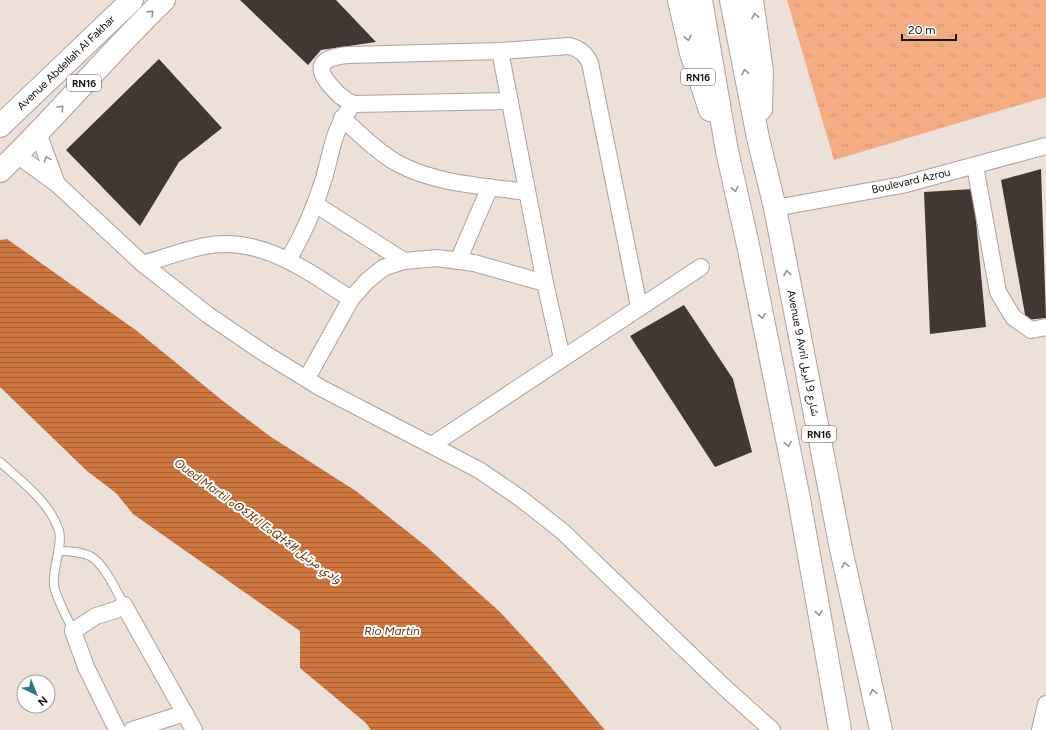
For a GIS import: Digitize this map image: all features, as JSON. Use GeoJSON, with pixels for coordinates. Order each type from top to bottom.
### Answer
{"type":"FeatureCollection","features":[{"type":"Feature","properties":{"kind":"main road","name":"Avenue Abdellah Al Fakhar"},"geometry":{"type":"LineString","coordinates":[[0,126],[132,0]]}},
{"type":"Feature","properties":{"kind":"main road","name":"RN16"},"geometry":{"type":"LineString","coordinates":[[7,164],[38,133],[131,32],[164,0]]}},
{"type":"Feature","properties":{"kind":"main road","name":"RN16"},"geometry":{"type":"LineString","coordinates":[[679,0],[691,53],[703,93],[727,151],[748,245],[799,499],[840,730]]}},
{"type":"Feature","properties":{"kind":"main road"},"geometry":{"type":"LineString","coordinates":[[701,0],[727,151]]}},
{"type":"Feature","properties":{"kind":"main road","name":"Avenue 9 Avril شارع 9 أبريل"},"geometry":{"type":"LineString","coordinates":[[730,0],[774,208],[841,549],[881,730]]}},
{"type":"Feature","properties":{"kind":"main road","name":"RN16"},"geometry":{"type":"LineString","coordinates":[[752,0],[762,71],[762,106],[758,138]]}},
{"type":"Feature","properties":{"kind":"street"},"geometry":{"type":"LineString","coordinates":[[510,101],[354,104],[344,100],[324,77],[322,68],[324,62],[329,59],[348,55],[500,51],[569,46],[579,48],[585,54],[590,63],[639,308]]}},
{"type":"Feature","properties":{"kind":"street"},"geometry":{"type":"LineString","coordinates":[[500,51],[545,283],[562,358]]}},
{"type":"Feature","properties":{"kind":"street"},"geometry":{"type":"LineString","coordinates":[[288,260],[307,228],[324,178],[334,139],[342,118],[354,104]]}},
{"type":"Feature","properties":{"kind":"street"},"geometry":{"type":"LineString","coordinates":[[342,118],[396,162],[421,173],[453,181],[527,192]]}},
{"type":"Feature","properties":{"kind":"street"},"geometry":{"type":"LineString","coordinates":[[38,133],[57,184]]}},
{"type":"Feature","properties":{"kind":"street","name":"Boulevard Azrou"},"geometry":{"type":"LineString","coordinates":[[774,208],[902,185],[1046,146]]}},
{"type":"Feature","properties":{"kind":"street"},"geometry":{"type":"LineString","coordinates":[[7,164],[57,184],[143,264],[208,315],[264,353],[321,388],[479,470],[520,498],[562,531],[724,687],[772,730]]}},
{"type":"Feature","properties":{"kind":"street"},"geometry":{"type":"LineString","coordinates":[[975,166],[998,292],[1013,317],[1031,330],[1046,328]]}},
{"type":"Feature","properties":{"kind":"street"},"geometry":{"type":"LineString","coordinates":[[458,261],[490,187]]}},
{"type":"Feature","properties":{"kind":"street"},"geometry":{"type":"LineString","coordinates":[[315,204],[404,261]]}},
{"type":"Feature","properties":{"kind":"street"},"geometry":{"type":"LineString","coordinates":[[143,264],[205,246],[230,244],[258,248],[288,260],[351,299]]}},
{"type":"Feature","properties":{"kind":"street"},"geometry":{"type":"LineString","coordinates":[[307,378],[351,299],[367,281],[382,268],[404,261],[437,258],[474,263],[545,283]]}},
{"type":"Feature","properties":{"kind":"street"},"geometry":{"type":"LineString","coordinates":[[432,445],[701,267]]}},
{"type":"Feature","properties":{"kind":"street"},"geometry":{"type":"LineString","coordinates":[[117,730],[86,667],[73,631],[96,616],[116,610],[124,605],[194,730]]}},
{"type":"Feature","properties":{"kind":"street"},"geometry":{"type":"LineString","coordinates":[[1040,730],[1046,704]]}},
{"type":"Feature","properties":{"kind":"street"},"geometry":{"type":"LineString","coordinates":[[132,730],[185,713]]}},
{"type":"Feature","properties":{"kind":"lane"},"geometry":{"type":"LineString","coordinates":[[0,462],[38,497],[53,518],[60,532],[59,551],[55,561],[54,586],[73,631]]}},
{"type":"Feature","properties":{"kind":"lane"},"geometry":{"type":"LineString","coordinates":[[59,551],[71,551],[91,557],[108,575],[124,605]]}},
{"type":"Feature","properties":{"kind":"green space"},"geometry":{"type":"Polygon","coordinates":[[[787,0],[1046,0],[1046,97],[834,160],[787,0]]]}},
{"type":"Feature","properties":{"kind":"water","name":"Río Martín"},"geometry":{"type":"Polygon","coordinates":[[[7,239],[137,331],[223,401],[271,437],[356,491],[427,547],[499,611],[551,667],[605,730],[371,730],[366,723],[300,668],[300,631],[133,514],[116,493],[87,471],[0,387],[0,240],[7,239]]]}},
{"type":"Feature","properties":{"kind":"building"},"geometry":{"type":"Polygon","coordinates":[[[240,0],[336,0],[376,42],[321,50],[308,65],[240,0]]]}},
{"type":"Feature","properties":{"kind":"building"},"geometry":{"type":"Polygon","coordinates":[[[159,59],[222,128],[179,162],[140,226],[66,150],[159,59]]]}},
{"type":"Feature","properties":{"kind":"building"},"geometry":{"type":"Polygon","coordinates":[[[1041,169],[1046,318],[1026,320],[1001,180],[1041,169]]]}},
{"type":"Feature","properties":{"kind":"building"},"geometry":{"type":"Polygon","coordinates":[[[973,189],[986,327],[930,334],[924,192],[973,189]]]}},
{"type":"Feature","properties":{"kind":"building"},"geometry":{"type":"Polygon","coordinates":[[[684,305],[733,379],[752,452],[715,467],[630,336],[684,305]]]}},
{"type":"Feature","properties":{"kind":"water label","name":"Oued Martil ⴰⵙⵉⴼ ⵏ ⵎⴰⵕⵜⵉⵍ وادي مرتيل"},"geometry":{"type":"Point","coordinates":[258,521]}}]}
